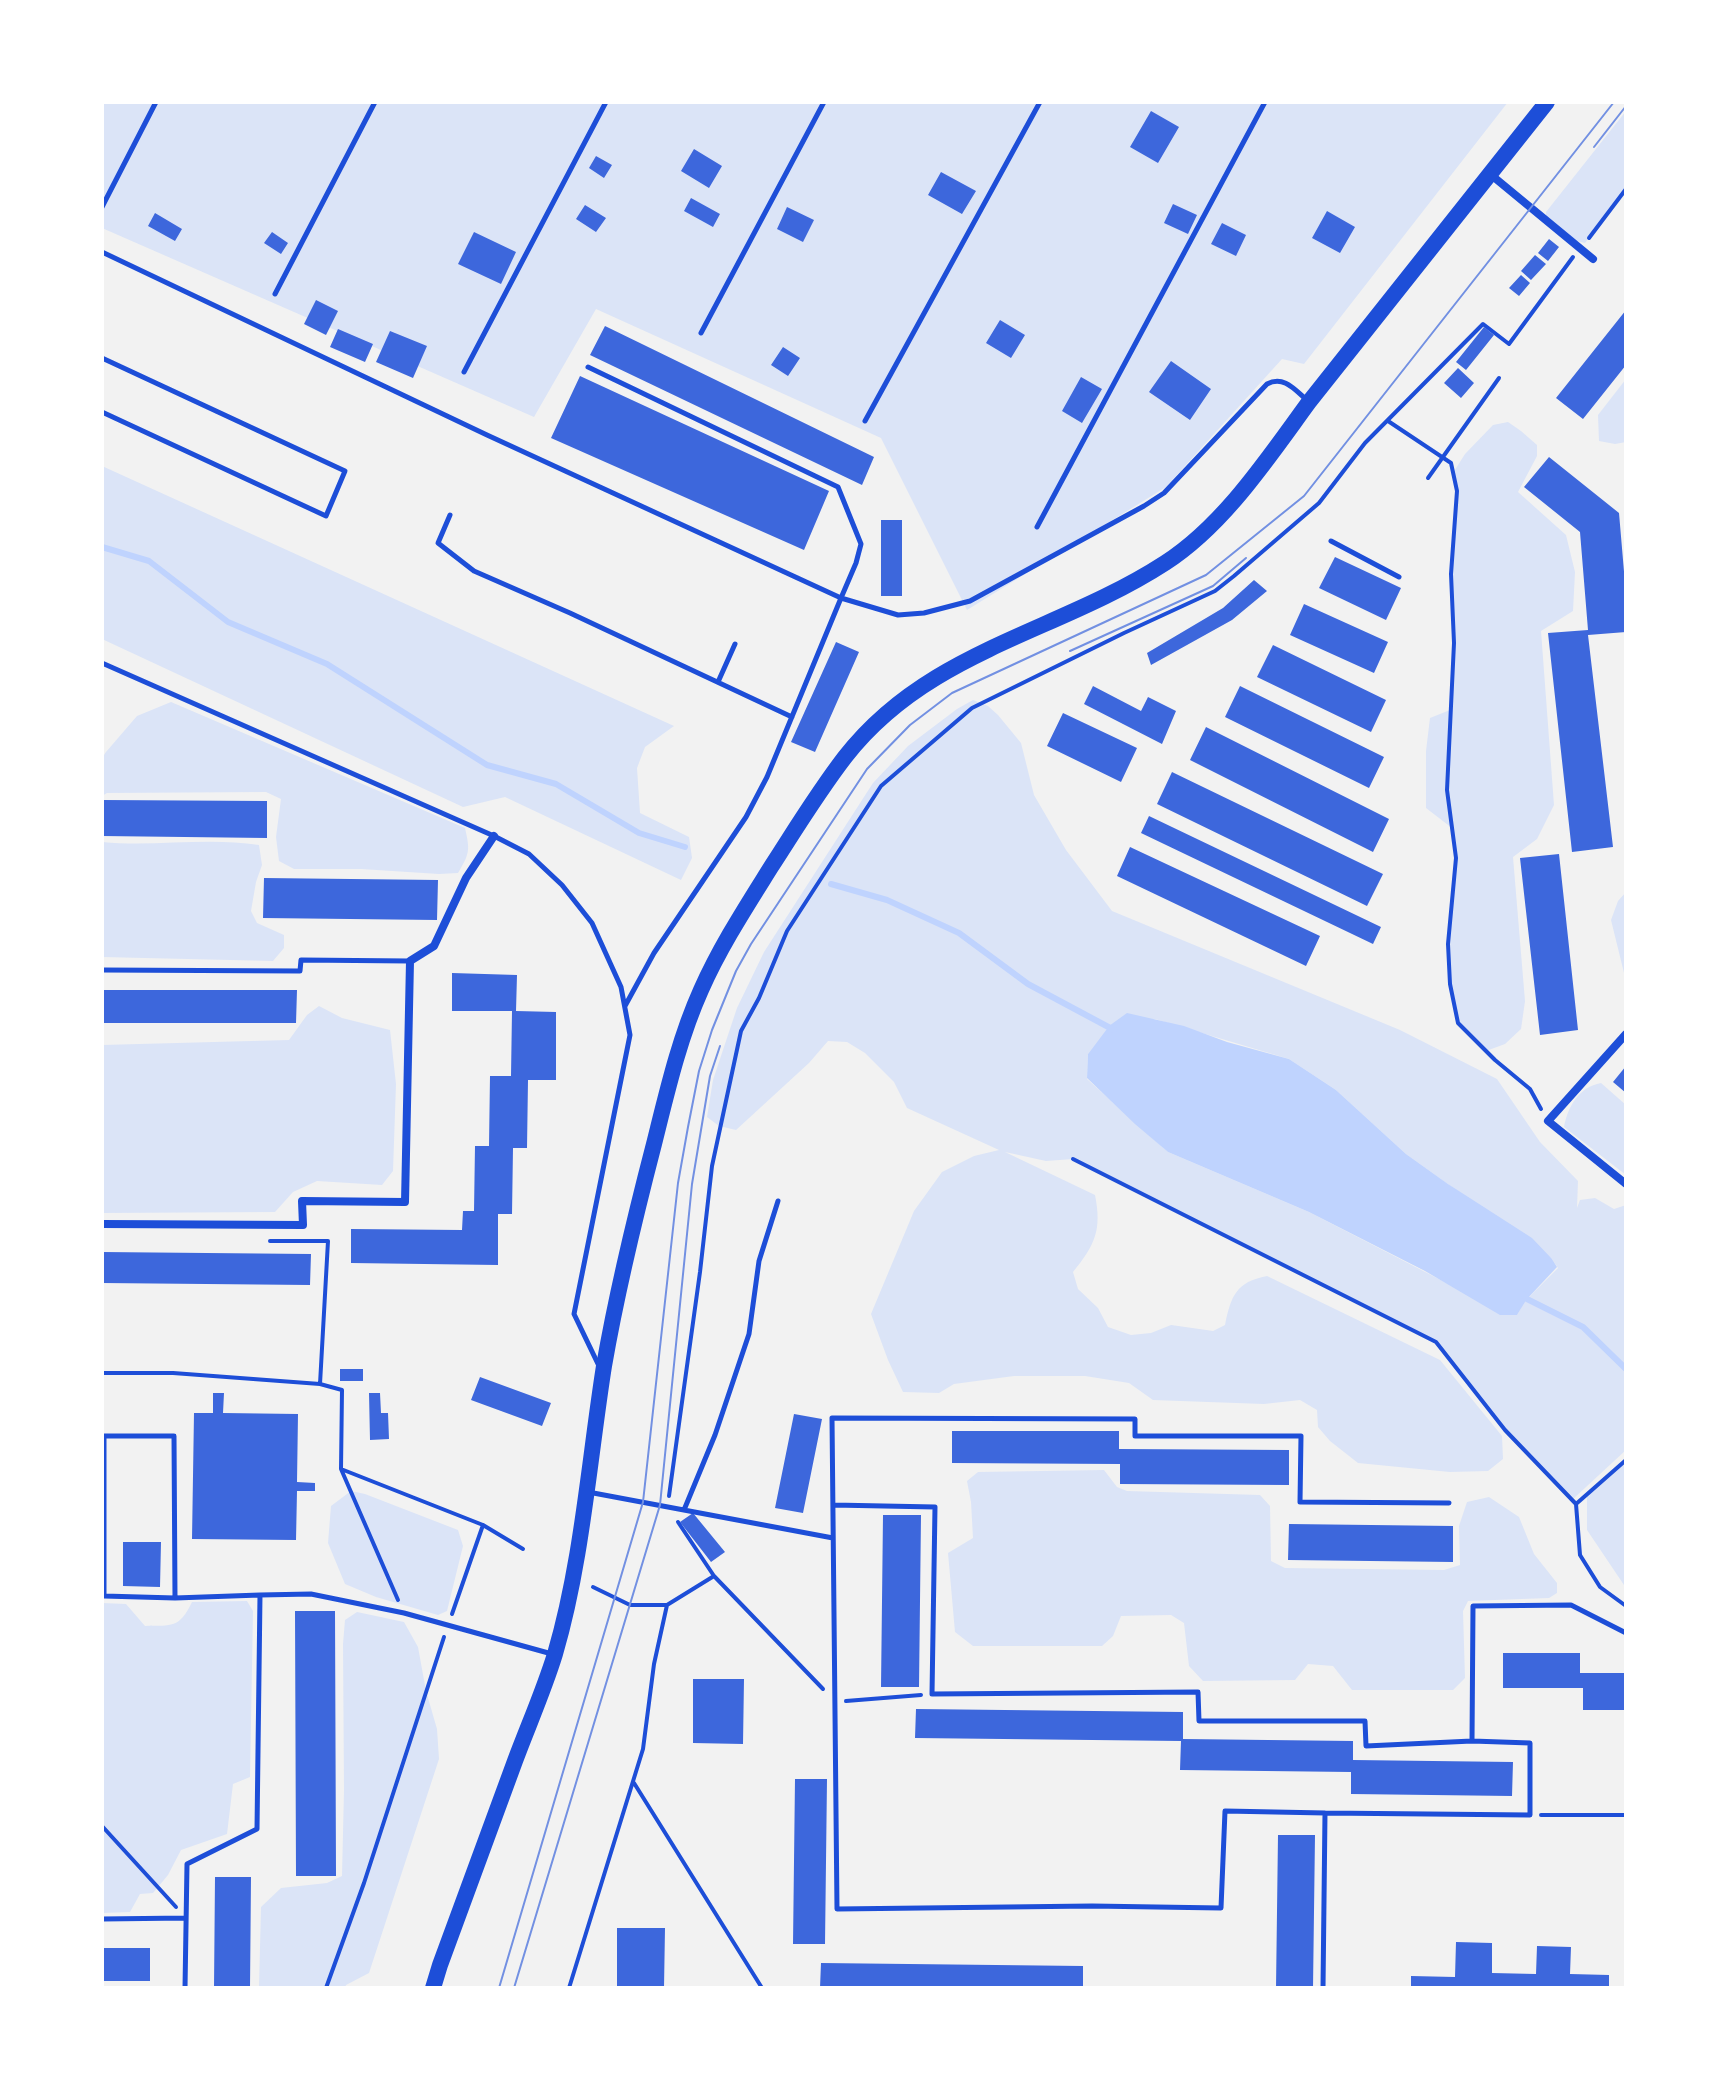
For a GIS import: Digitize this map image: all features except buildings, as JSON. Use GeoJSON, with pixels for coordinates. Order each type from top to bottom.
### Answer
{"type":"FeatureCollection","features":[{"type":"Feature","properties":{"kind":"main road"},"geometry":{"type":"LineString","coordinates":[[433,1988],[555,1655],[572,1577],[621,1279],[680,1046],[701,990],[736,922],[831,775],[863,734],[886,713],[940,674],[995,645],[1135,582],[1171,559],[1203,532],[1273,452],[1309,402],[1547,102]]}},
{"type":"Feature","properties":{"kind":"street"},"geometry":{"type":"LineString","coordinates":[[1490,174],[1593,259]]}},
{"type":"Feature","properties":{"kind":"street"},"geometry":{"type":"LineString","coordinates":[[102,1224],[303,1225],[302,1201],[405,1202],[410,961],[434,946],[466,878],[494,836]]}},
{"type":"Feature","properties":{"kind":"street"},"geometry":{"type":"LineString","coordinates":[[1626,1034],[1548,1121],[1626,1184]]}},
{"type":"Feature","properties":{"kind":"lane"},"geometry":{"type":"LineString","coordinates":[[102,207],[156,102]]}},
{"type":"Feature","properties":{"kind":"lane"},"geometry":{"type":"LineString","coordinates":[[275,294],[375,102]]}},
{"type":"Feature","properties":{"kind":"lane"},"geometry":{"type":"LineString","coordinates":[[464,372],[606,102]]}},
{"type":"Feature","properties":{"kind":"lane"},"geometry":{"type":"LineString","coordinates":[[701,333],[824,102]]}},
{"type":"Feature","properties":{"kind":"lane"},"geometry":{"type":"LineString","coordinates":[[865,421],[1040,102]]}},
{"type":"Feature","properties":{"kind":"lane"},"geometry":{"type":"LineString","coordinates":[[1037,527],[1265,102]]}},
{"type":"Feature","properties":{"kind":"lane"},"geometry":{"type":"LineString","coordinates":[[102,252],[487,435],[841,598],[898,615],[924,613],[970,601],[1144,506],[1164,493],[1267,384],[1281,380],[1309,402]]}},
{"type":"Feature","properties":{"kind":"lane"},"geometry":{"type":"LineString","coordinates":[[102,358],[345,471],[326,516],[102,412]]}},
{"type":"Feature","properties":{"kind":"lane"},"geometry":{"type":"LineString","coordinates":[[588,367],[838,487],[861,544],[856,563],[767,777],[746,817],[654,953],[625,1006]]}},
{"type":"Feature","properties":{"kind":"lane"},"geometry":{"type":"LineString","coordinates":[[450,515],[438,543],[474,571],[792,717]]}},
{"type":"Feature","properties":{"kind":"lane"},"geometry":{"type":"LineString","coordinates":[[1331,541],[1399,577]]}},
{"type":"Feature","properties":{"kind":"lane"},"geometry":{"type":"LineString","coordinates":[[718,682],[735,644]]}},
{"type":"Feature","properties":{"kind":"lane"},"geometry":{"type":"LineString","coordinates":[[102,663],[529,854],[562,885],[592,923],[621,987],[630,1035],[574,1314],[603,1374]]}},
{"type":"Feature","properties":{"kind":"lane"},"geometry":{"type":"LineString","coordinates":[[102,970],[300,971],[301,960],[410,961]]}},
{"type":"Feature","properties":{"kind":"lane"},"geometry":{"type":"LineString","coordinates":[[684,1510],[715,1435],[749,1334],[759,1261],[778,1201]]}},
{"type":"Feature","properties":{"kind":"lane"},"geometry":{"type":"LineString","coordinates":[[833,1505],[935,1507],[932,1694],[1198,1692],[1199,1721],[1365,1721],[1366,1746],[1472,1741],[1530,1743],[1530,1815],[1225,1811],[1221,1908],[837,1909],[832,1418],[1135,1419],[1135,1436],[1301,1436],[1300,1502],[1449,1503]]}},
{"type":"Feature","properties":{"kind":"lane"},"geometry":{"type":"LineString","coordinates":[[175,1598],[174,1436],[103,1436],[104,1596],[175,1598],[311,1594],[404,1613],[555,1655]]}},
{"type":"Feature","properties":{"kind":"lane"},"geometry":{"type":"LineString","coordinates":[[587,1491],[833,1538]]}},
{"type":"Feature","properties":{"kind":"lane"},"geometry":{"type":"LineString","coordinates":[[185,1988],[187,1864],[257,1829],[260,1595]]}},
{"type":"Feature","properties":{"kind":"lane"},"geometry":{"type":"LineString","coordinates":[[1472,1741],[1473,1606],[1571,1605],[1626,1633]]}},
{"type":"Feature","properties":{"kind":"lane"},"geometry":{"type":"LineString","coordinates":[[1323,1988],[1325,1813]]}},
{"type":"Feature","properties":{"kind":"lane"},"geometry":{"type":"LineString","coordinates":[[102,1919],[186,1918]]}},
{"type":"Feature","properties":{"kind":"path"},"geometry":{"type":"LineString","coordinates":[[932,1694],[834,1701],[714,1576],[668,1507],[712,1166],[741,1031],[759,998],[787,931],[881,786],[972,708],[1215,591],[1319,503],[1365,443],[1483,324],[1509,344],[1626,189]]}},
{"type":"Feature","properties":{"kind":"path"},"geometry":{"type":"LineString","coordinates":[[1428,478],[1499,378]]}},
{"type":"Feature","properties":{"kind":"path"},"geometry":{"type":"LineString","coordinates":[[1388,421],[1451,463],[1457,491],[1451,574],[1454,643],[1447,790],[1456,858],[1448,944],[1450,984],[1458,1023],[1530,1089],[1548,1121]]}},
{"type":"Feature","properties":{"kind":"path"},"geometry":{"type":"LineString","coordinates":[[1073,1159],[1436,1342],[1505,1430],[1576,1504],[1580,1555],[1600,1587],[1626,1606]]}},
{"type":"Feature","properties":{"kind":"path"},"geometry":{"type":"LineString","coordinates":[[268,1240],[328,1241],[320,1384]]}},
{"type":"Feature","properties":{"kind":"path"},"geometry":{"type":"LineString","coordinates":[[102,1373],[173,1373],[320,1384],[342,1390],[341,1469],[404,1613]]}},
{"type":"Feature","properties":{"kind":"path"},"geometry":{"type":"LineString","coordinates":[[1576,1504],[1626,1460]]}},
{"type":"Feature","properties":{"kind":"path"},"geometry":{"type":"LineString","coordinates":[[341,1469],[483,1525],[523,1549]]}},
{"type":"Feature","properties":{"kind":"path"},"geometry":{"type":"LineString","coordinates":[[326,1988],[483,1525]]}},
{"type":"Feature","properties":{"kind":"path"},"geometry":{"type":"LineString","coordinates":[[593,1587],[630,1605],[667,1605],[714,1576]]}},
{"type":"Feature","properties":{"kind":"path"},"geometry":{"type":"LineString","coordinates":[[569,1988],[643,1749],[654,1664],[667,1605]]}},
{"type":"Feature","properties":{"kind":"path"},"geometry":{"type":"LineString","coordinates":[[633,1782],[762,1988]]}},
{"type":"Feature","properties":{"kind":"path"},"geometry":{"type":"LineString","coordinates":[[1530,1815],[1626,1815]]}},
{"type":"Feature","properties":{"kind":"path"},"geometry":{"type":"LineString","coordinates":[[102,1826],[186,1918]]}},
{"type":"Feature","properties":{"kind":"shaded area"},"geometry":{"type":"Polygon","coordinates":[[[102,102],[1508,102],[1304,364],[1282,359],[1166,487],[967,610],[881,438],[596,309],[534,417],[102,228],[102,102]]]}},
{"type":"Feature","properties":{"kind":"shaded area"},"geometry":{"type":"Polygon","coordinates":[[[1626,111],[1626,191],[1585,243],[1577,241],[1546,216],[1546,212],[1626,111]]]}},
{"type":"Feature","properties":{"kind":"shaded area"},"geometry":{"type":"Polygon","coordinates":[[[1626,379],[1626,442],[1615,444],[1599,441],[1598,415],[1626,379]]]}},
{"type":"Feature","properties":{"kind":"shaded area"},"geometry":{"type":"Polygon","coordinates":[[[1508,422],[1537,445],[1537,456],[1518,492],[1566,535],[1575,572],[1573,611],[1541,631],[1554,805],[1537,839],[1513,857],[1525,1001],[1521,1029],[1505,1044],[1486,1051],[1458,1023],[1450,984],[1448,944],[1456,858],[1452,828],[1426,808],[1426,751],[1430,718],[1450,710],[1454,643],[1451,574],[1457,491],[1453,473],[1465,454],[1493,425],[1508,422]]]}},
{"type":"Feature","properties":{"kind":"shaded area"},"geometry":{"type":"Polygon","coordinates":[[[102,466],[674,726],[645,747],[637,768],[640,813],[689,837],[692,858],[681,880],[505,797],[463,807],[102,639],[102,466]]]}},
{"type":"Feature","properties":{"kind":"shaded area"},"geometry":{"type":"Polygon","coordinates":[[[973,700],[988,706],[1021,743],[1034,795],[1066,850],[1112,911],[1400,1030],[1497,1079],[1540,1142],[1578,1181],[1577,1208],[1580,1200],[1595,1198],[1614,1209],[1626,1205],[1626,1450],[1572,1500],[1505,1430],[1435,1342],[1073,1159],[1046,1161],[1005,1152],[1095,1195],[1098,1218],[1095,1236],[1087,1254],[1073,1272],[1078,1289],[1098,1308],[1108,1327],[1131,1335],[1151,1333],[1171,1325],[1213,1331],[1225,1325],[1233,1298],[1242,1286],[1267,1276],[1440,1360],[1502,1436],[1503,1459],[1488,1471],[1450,1472],[1358,1463],[1318,1427],[1317,1410],[1300,1400],[1264,1404],[1153,1400],[1129,1383],[1085,1376],[1014,1376],[954,1384],[939,1393],[903,1392],[871,1314],[914,1211],[942,1172],[974,1156],[999,1150],[907,1108],[894,1082],[865,1053],[847,1042],[828,1041],[809,1063],[736,1130],[719,1126],[707,1117],[713,1080],[737,1008],[764,952],[873,783],[908,746],[973,700]],[[1155,1019],[1109,1026],[1088,1054],[1087,1079],[1168,1152],[1309,1212],[1462,1291],[1517,1315],[1527,1299],[1558,1268],[1552,1259],[1406,1154],[1336,1090],[1289,1059],[1155,1019]]]}},
{"type":"Feature","properties":{"kind":"shaded area"},"geometry":{"type":"Polygon","coordinates":[[[171,702],[465,828],[468,851],[458,873],[294,869],[279,861],[276,837],[281,799],[266,792],[107,793],[102,796],[102,758],[106,752],[137,716],[171,702]]]}},
{"type":"Feature","properties":{"kind":"shaded area"},"geometry":{"type":"Polygon","coordinates":[[[102,842],[259,845],[262,865],[251,911],[257,923],[284,935],[284,948],[273,961],[102,957],[102,842]]]}},
{"type":"Feature","properties":{"kind":"shaded area"},"geometry":{"type":"Polygon","coordinates":[[[1626,892],[1626,981],[1611,920],[1618,901],[1626,892]]]}},
{"type":"Feature","properties":{"kind":"shaded area"},"geometry":{"type":"Polygon","coordinates":[[[319,1006],[342,1018],[390,1030],[396,1084],[393,1171],[382,1185],[317,1181],[293,1192],[275,1212],[102,1213],[102,1045],[289,1040],[307,1015],[319,1006]]]}},
{"type":"Feature","properties":{"kind":"shaded area"},"geometry":{"type":"Polygon","coordinates":[[[1601,1083],[1626,1105],[1626,1175],[1564,1127],[1568,1112],[1581,1093],[1601,1083]]]}},
{"type":"Feature","properties":{"kind":"shaded area"},"geometry":{"type":"Polygon","coordinates":[[[1626,1460],[1626,1588],[1587,1530],[1587,1495],[1626,1460]]]}},
{"type":"Feature","properties":{"kind":"shaded area"},"geometry":{"type":"Polygon","coordinates":[[[1104,1470],[1117,1487],[1127,1491],[1260,1495],[1270,1506],[1271,1561],[1285,1568],[1444,1570],[1460,1565],[1459,1526],[1467,1502],[1489,1497],[1519,1517],[1534,1554],[1557,1583],[1557,1593],[1549,1598],[1468,1601],[1463,1611],[1465,1678],[1453,1690],[1352,1690],[1333,1666],[1308,1664],[1295,1680],[1203,1681],[1189,1666],[1184,1623],[1171,1615],[1121,1616],[1113,1636],[1102,1646],[973,1646],[955,1632],[948,1553],[973,1538],[967,1481],[978,1472],[1104,1470]]]}},
{"type":"Feature","properties":{"kind":"shaded area"},"geometry":{"type":"Polygon","coordinates":[[[351,1491],[458,1530],[463,1546],[447,1611],[438,1615],[376,1597],[345,1584],[328,1543],[331,1506],[351,1491]]]}},
{"type":"Feature","properties":{"kind":"shaded area"},"geometry":{"type":"Polygon","coordinates":[[[247,1601],[253,1611],[250,1777],[233,1784],[227,1834],[181,1850],[168,1875],[153,1893],[140,1894],[130,1912],[102,1913],[102,1603],[126,1604],[145,1626],[162,1626],[179,1621],[192,1602],[247,1601]]]}},
{"type":"Feature","properties":{"kind":"shaded area"},"geometry":{"type":"Polygon","coordinates":[[[357,1612],[404,1622],[418,1647],[437,1729],[439,1759],[369,1973],[345,1988],[259,1988],[261,1907],[281,1888],[327,1883],[342,1876],[343,1644],[345,1620],[357,1612]]]}},
{"type":"Feature","properties":{"kind":"water"},"geometry":{"type":"Polygon","coordinates":[[[1127,1013],[1184,1026],[1289,1059],[1336,1090],[1406,1154],[1532,1238],[1557,1267],[1527,1299],[1517,1315],[1500,1315],[1425,1271],[1309,1212],[1168,1152],[1087,1078],[1088,1054],[1109,1026],[1127,1013]]]}},
{"type":"Feature","properties":{"kind":"waterway"},"geometry":{"type":"LineString","coordinates":[[102,547],[149,561],[228,622],[327,664],[487,765],[556,784],[639,833],[685,847]]}},
{"type":"Feature","properties":{"kind":"waterway"},"geometry":{"type":"LineString","coordinates":[[831,884],[887,900],[959,933],[1028,984],[1114,1030]]}},
{"type":"Feature","properties":{"kind":"waterway"},"geometry":{"type":"LineString","coordinates":[[1524,1295],[1583,1327],[1626,1369]]}},
{"type":"Feature","properties":{"kind":"tram line"},"geometry":{"type":"LineString","coordinates":[[499,1988],[643,1502],[678,1183],[688,1127],[699,1071],[712,1030],[736,971],[751,944],[867,769],[910,725],[952,693],[1206,575],[1304,496],[1614,102]]}},
{"type":"Feature","properties":{"kind":"tram line"},"geometry":{"type":"LineString","coordinates":[[1594,147],[1626,106]]}},
{"type":"Feature","properties":{"kind":"tram line"},"geometry":{"type":"LineString","coordinates":[[1070,651],[1213,586],[1246,558]]}},
{"type":"Feature","properties":{"kind":"tram line"},"geometry":{"type":"LineString","coordinates":[[514,1988],[660,1505],[692,1184],[710,1076],[720,1046]]}}]}
